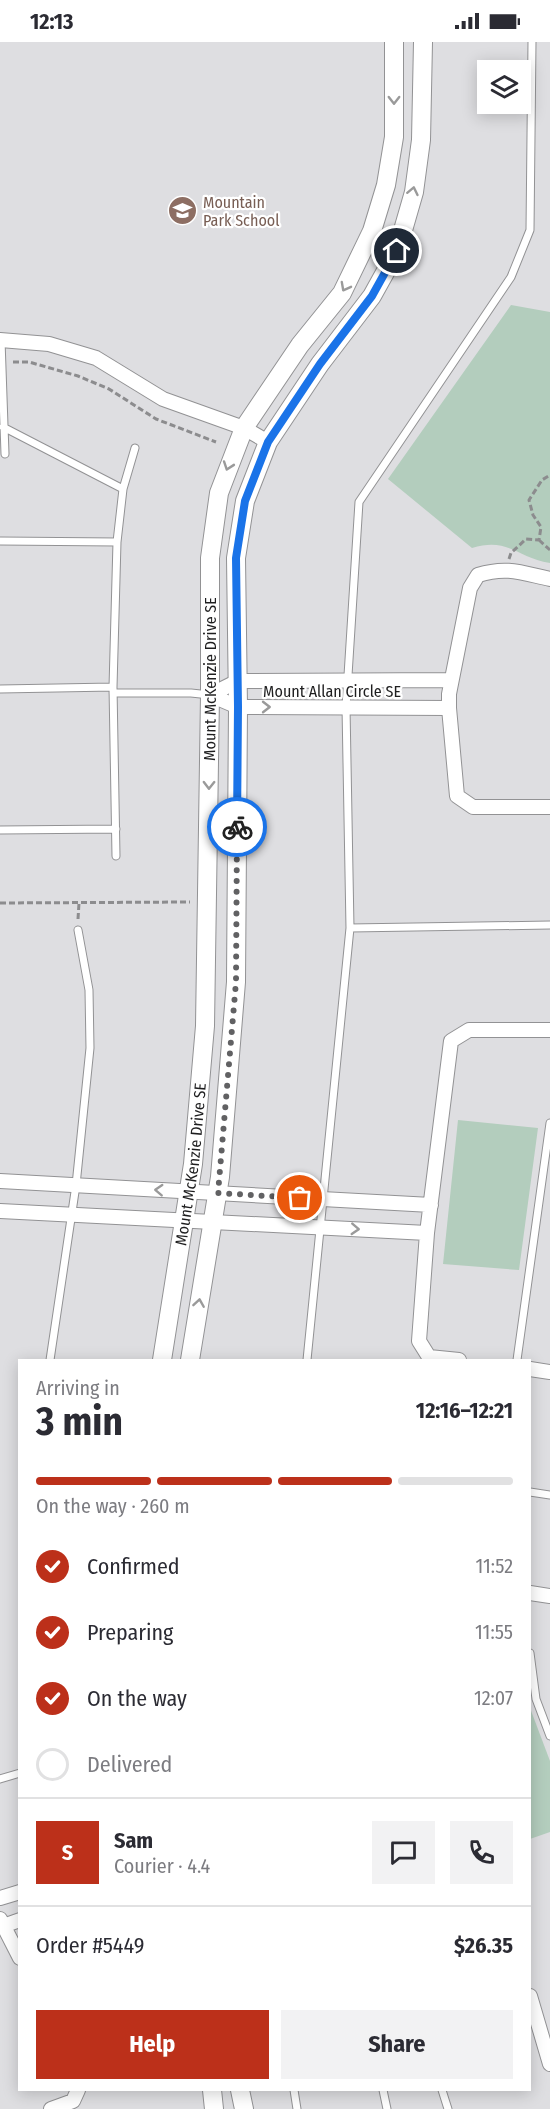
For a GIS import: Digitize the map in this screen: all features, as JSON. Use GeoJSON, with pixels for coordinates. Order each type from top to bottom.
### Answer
{"type":"FeatureCollection","features":[{"type":"Feature","properties":{"kind":"street","name":"Mount McKenzie Drive SE"},"geometry":{"type":"LineString","coordinates":[[162,1359],[193,1164],[205,1026],[212,547],[219,493],[244,428],[300,345],[342,293],[372,231],[386,185],[394,137],[394,42]]}},
{"type":"Feature","properties":{"kind":"street","name":"Mount McKenzie Drive SE"},"geometry":{"type":"LineString","coordinates":[[190,1359],[218,1193],[236,982],[238,681],[236,558],[245,501],[268,442],[320,364],[372,296],[397,251],[414,192],[421,140],[423,42]]}},
{"type":"Feature","properties":{"kind":"street"},"geometry":{"type":"LineString","coordinates":[[1,340],[49,344],[96,358],[163,399],[244,428],[268,442]]}},
{"type":"Feature","properties":{"kind":"street"},"geometry":{"type":"LineString","coordinates":[[550,579],[506,569],[478,575],[470,588],[451,680],[449,708],[457,796],[473,807],[550,807]]}},
{"type":"Feature","properties":{"kind":"street","name":"Mount Allan Circle SE"},"geometry":{"type":"LineString","coordinates":[[210,696],[238,681],[451,680]]}},
{"type":"Feature","properties":{"kind":"street","name":"Mount Allan Circle SE"},"geometry":{"type":"LineString","coordinates":[[210,696],[238,707],[449,708]]}},
{"type":"Feature","properties":{"kind":"street"},"geometry":{"type":"LineString","coordinates":[[449,1359],[429,1357],[419,1341],[427,1233],[451,1041],[469,1030],[550,1030]]}},
{"type":"Feature","properties":{"kind":"street"},"geometry":{"type":"LineString","coordinates":[[0,1181],[431,1206]]}},
{"type":"Feature","properties":{"kind":"street"},"geometry":{"type":"LineString","coordinates":[[0,1211],[427,1233]]}},
{"type":"Feature","properties":{"kind":"street"},"geometry":{"type":"LineString","coordinates":[[531,1369],[550,1372]]}},
{"type":"Feature","properties":{"kind":"street"},"geometry":{"type":"LineString","coordinates":[[531,1593],[550,1596]]}},
{"type":"Feature","properties":{"kind":"street"},"geometry":{"type":"LineString","coordinates":[[0,1898],[18,1893]]}},
{"type":"Feature","properties":{"kind":"street"},"geometry":{"type":"LineString","coordinates":[[18,1920],[2,1923],[18,1954]]}},
{"type":"Feature","properties":{"kind":"street"},"geometry":{"type":"LineString","coordinates":[[531,1999],[550,2064]]}},
{"type":"Feature","properties":{"kind":"street"},"geometry":{"type":"LineString","coordinates":[[51,2109],[73,2101],[78,2091]]}},
{"type":"Feature","properties":{"kind":"street"},"geometry":{"type":"LineString","coordinates":[[212,2091],[214,2109]]}},
{"type":"Feature","properties":{"kind":"street"},"geometry":{"type":"LineString","coordinates":[[240,2091],[244,2109]]}},
{"type":"Feature","properties":{"kind":"lane"},"geometry":{"type":"LineString","coordinates":[[307,1359],[350,927],[346,707],[359,502],[511,277],[530,230],[532,42]]}},
{"type":"Feature","properties":{"kind":"lane"},"geometry":{"type":"LineString","coordinates":[[1,340],[5,454]]}},
{"type":"Feature","properties":{"kind":"lane"},"geometry":{"type":"LineString","coordinates":[[3,427],[123,489]]}},
{"type":"Feature","properties":{"kind":"lane"},"geometry":{"type":"LineString","coordinates":[[116,856],[113,690],[117,542],[123,489],[135,448]]}},
{"type":"Feature","properties":{"kind":"lane"},"geometry":{"type":"LineString","coordinates":[[0,541],[117,542]]}},
{"type":"Feature","properties":{"kind":"lane"},"geometry":{"type":"LineString","coordinates":[[0,689],[113,690],[191,693],[210,696]]}},
{"type":"Feature","properties":{"kind":"lane"},"geometry":{"type":"LineString","coordinates":[[0,830],[116,829]]}},
{"type":"Feature","properties":{"kind":"lane"},"geometry":{"type":"LineString","coordinates":[[350,927],[550,925]]}},
{"type":"Feature","properties":{"kind":"lane"},"geometry":{"type":"LineString","coordinates":[[50,1359],[76,1185],[90,1048],[89,990],[78,930]]}},
{"type":"Feature","properties":{"kind":"lane"},"geometry":{"type":"LineString","coordinates":[[517,1359],[550,1123]]}},
{"type":"Feature","properties":{"kind":"lane"},"geometry":{"type":"LineString","coordinates":[[531,1492],[550,1495]]}},
{"type":"Feature","properties":{"kind":"lane"},"geometry":{"type":"LineString","coordinates":[[531,1661],[536,1699],[550,1736]]}},
{"type":"Feature","properties":{"kind":"lane"},"geometry":{"type":"LineString","coordinates":[[0,1779],[18,1774]]}},
{"type":"Feature","properties":{"kind":"lane"},"geometry":{"type":"LineString","coordinates":[[294,2091],[297,2109]]}},
{"type":"Feature","properties":{"kind":"lane"},"geometry":{"type":"LineString","coordinates":[[383,2091],[387,2109]]}},
{"type":"Feature","properties":{"kind":"lane"},"geometry":{"type":"LineString","coordinates":[[442,2091],[448,2109]]}},
{"type":"Feature","properties":{"kind":"path"},"geometry":{"type":"LineString","coordinates":[[2,362],[29,362],[78,376],[109,389],[156,419],[216,442]]}},
{"type":"Feature","properties":{"kind":"path"},"geometry":{"type":"LineString","coordinates":[[539,540],[542,527],[533,515],[529,500],[542,480],[550,476]]}},
{"type":"Feature","properties":{"kind":"path"},"geometry":{"type":"LineString","coordinates":[[506,569],[511,553],[526,539],[539,540],[550,550]]}},
{"type":"Feature","properties":{"kind":"path"},"geometry":{"type":"LineString","coordinates":[[0,903],[196,902]]}},
{"type":"Feature","properties":{"kind":"path"},"geometry":{"type":"LineString","coordinates":[[78,930],[79,903]]}},
{"type":"Feature","properties":{"kind":"green space"},"geometry":{"type":"Polygon","coordinates":[[[511,305],[550,312],[550,563],[495,545],[472,548],[388,479],[511,305]]]}},
{"type":"Feature","properties":{"kind":"green space"},"geometry":{"type":"Polygon","coordinates":[[[458,1120],[538,1128],[519,1270],[443,1264],[458,1120]]]}},
{"type":"Feature","properties":{"kind":"green space"},"geometry":{"type":"Polygon","coordinates":[[[531,1711],[550,1761],[550,1832],[531,1839],[531,1711]]]}},
{"type":"Feature","properties":{"kind":"way so far"},"geometry":{"type":"LineString","coordinates":[[237,827],[236,982],[218,1193],[300,1198]]}},
{"type":"Feature","properties":{"kind":"place","name":"Mountain Park School"},"geometry":{"type":"Point","coordinates":[182,211]}},
{"type":"Feature","properties":{"kind":"route"},"geometry":{"type":"LineString","coordinates":[[237,827],[236,558],[245,501],[268,442],[320,364],[372,296],[397,251]]}}]}
